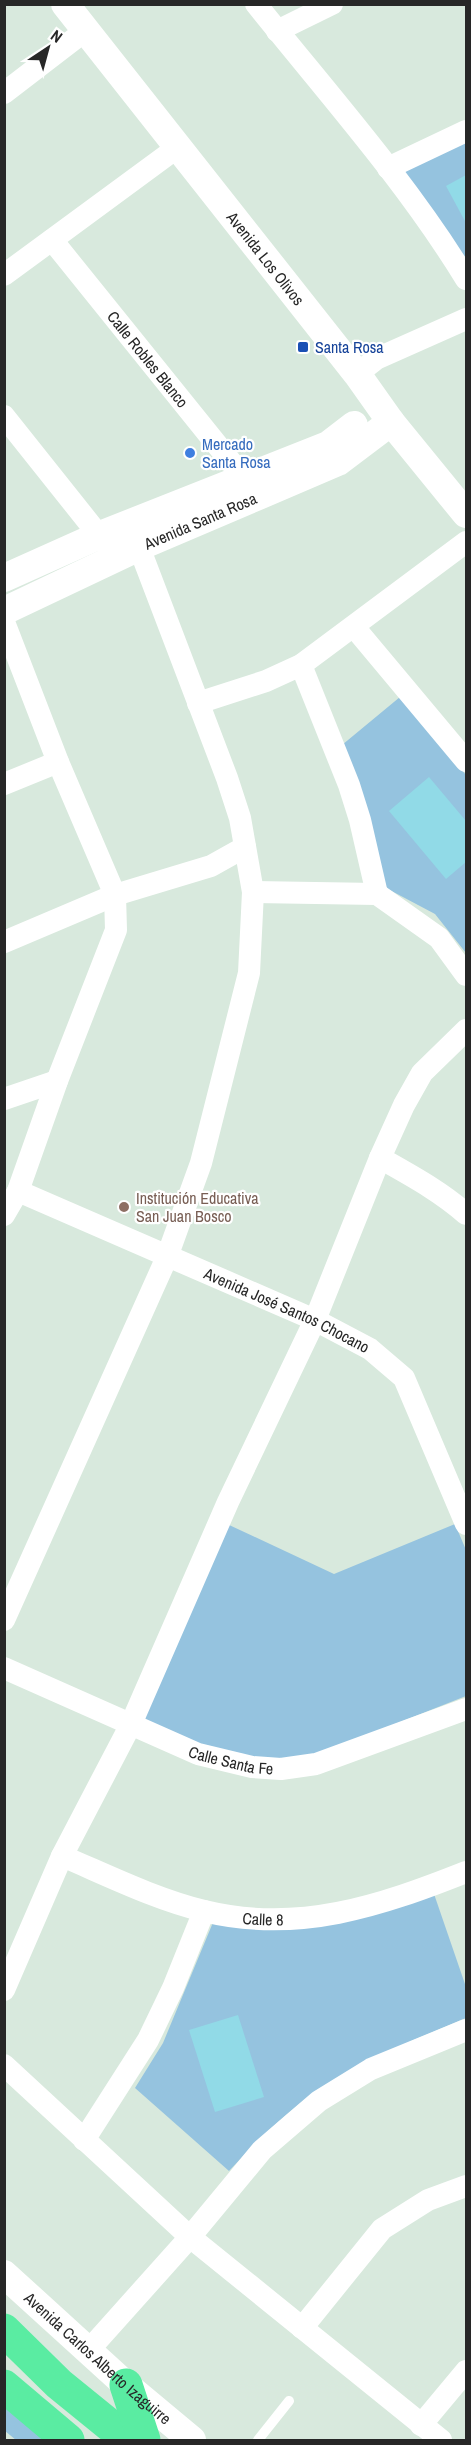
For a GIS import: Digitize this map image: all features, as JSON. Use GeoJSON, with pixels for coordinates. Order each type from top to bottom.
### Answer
{"type":"FeatureCollection","features":[{"type":"Feature","properties":{"kind":"main road"},"geometry":{"type":"LineString","coordinates":[[4,2330],[59,2384],[128,2440]]}},
{"type":"Feature","properties":{"kind":"main road"},"geometry":{"type":"LineString","coordinates":[[126,2385],[144,2440]]}},
{"type":"Feature","properties":{"kind":"main road"},"geometry":{"type":"LineString","coordinates":[[4,2386],[68,2440]]}},
{"type":"Feature","properties":{"kind":"street"},"geometry":{"type":"LineString","coordinates":[[256,4],[388,168],[442,239],[466,279]]}},
{"type":"Feature","properties":{"kind":"street"},"geometry":{"type":"LineString","coordinates":[[277,31],[332,4]]}},
{"type":"Feature","properties":{"kind":"street"},"geometry":{"type":"LineString","coordinates":[[4,93],[78,14]]}},
{"type":"Feature","properties":{"kind":"street","name":"Avenida Los Olivos"},"geometry":{"type":"LineString","coordinates":[[78,14],[178,147],[357,374],[385,414],[457,484],[466,514]]}},
{"type":"Feature","properties":{"kind":"street"},"geometry":{"type":"LineString","coordinates":[[388,168],[466,131]]}},
{"type":"Feature","properties":{"kind":"street"},"geometry":{"type":"LineString","coordinates":[[4,275],[178,147]]}},
{"type":"Feature","properties":{"kind":"street","name":"Calle Robles Blanco"},"geometry":{"type":"LineString","coordinates":[[52,240],[243,477]]}},
{"type":"Feature","properties":{"kind":"street"},"geometry":{"type":"LineString","coordinates":[[357,374],[376,359],[466,319]]}},
{"type":"Feature","properties":{"kind":"street","name":"Avenida Santa Rosa"},"geometry":{"type":"LineString","coordinates":[[4,578],[100,535],[328,445],[385,414]]}},
{"type":"Feature","properties":{"kind":"street","name":"Avenida Santa Rosa"},"geometry":{"type":"LineString","coordinates":[[4,611],[128,553],[338,462],[385,414]]}},
{"type":"Feature","properties":{"kind":"street"},"geometry":{"type":"LineString","coordinates":[[4,416],[100,535],[128,553],[198,703],[227,778],[240,818],[253,892],[249,973],[201,1163],[167,1257],[4,1620]]}},
{"type":"Feature","properties":{"kind":"street"},"geometry":{"type":"LineString","coordinates":[[198,703],[266,681],[302,665],[466,542]]}},
{"type":"Feature","properties":{"kind":"street"},"geometry":{"type":"LineString","coordinates":[[4,622],[58,762],[115,895],[116,930],[57,1081],[18,1191],[4,1215]]}},
{"type":"Feature","properties":{"kind":"street"},"geometry":{"type":"LineString","coordinates":[[354,627],[466,761]]}},
{"type":"Feature","properties":{"kind":"street"},"geometry":{"type":"LineString","coordinates":[[302,665],[349,785],[360,819],[377,894]]}},
{"type":"Feature","properties":{"kind":"street"},"geometry":{"type":"LineString","coordinates":[[4,784],[58,762]]}},
{"type":"Feature","properties":{"kind":"street"},"geometry":{"type":"LineString","coordinates":[[4,942],[115,895],[211,866],[245,847]]}},
{"type":"Feature","properties":{"kind":"street"},"geometry":{"type":"LineString","coordinates":[[253,892],[377,894],[439,938],[466,975]]}},
{"type":"Feature","properties":{"kind":"street"},"geometry":{"type":"LineString","coordinates":[[4,1990],[62,1856],[131,1724],[228,1502],[315,1320],[380,1158],[404,1105],[422,1073],[466,1030]]}},
{"type":"Feature","properties":{"kind":"street"},"geometry":{"type":"LineString","coordinates":[[4,1099],[57,1081]]}},
{"type":"Feature","properties":{"kind":"street"},"geometry":{"type":"LineString","coordinates":[[380,1158],[451,1200],[466,1214]]}},
{"type":"Feature","properties":{"kind":"street","name":"Avenida José Santos Chocano"},"geometry":{"type":"LineString","coordinates":[[18,1191],[315,1320],[370,1349],[404,1378],[466,1524]]}},
{"type":"Feature","properties":{"kind":"street","name":"Calle Santa Fe"},"geometry":{"type":"LineString","coordinates":[[4,1668],[198,1754],[231,1764],[281,1769],[316,1764],[466,1709]]}},
{"type":"Feature","properties":{"kind":"street","name":"Calle 8"},"geometry":{"type":"LineString","coordinates":[[62,1856],[149,1893],[204,1911],[241,1917],[285,1919],[328,1916],[363,1908],[421,1890],[466,1872]]}},
{"type":"Feature","properties":{"kind":"street"},"geometry":{"type":"LineString","coordinates":[[84,2140],[148,2040],[173,1988],[204,1911]]}},
{"type":"Feature","properties":{"kind":"street"},"geometry":{"type":"LineString","coordinates":[[88,2351],[190,2237],[262,2150],[319,2101],[371,2069],[466,2030]]}},
{"type":"Feature","properties":{"kind":"street"},"geometry":{"type":"LineString","coordinates":[[4,2065],[190,2237],[441,2440]]}},
{"type":"Feature","properties":{"kind":"street"},"geometry":{"type":"LineString","coordinates":[[302,2328],[382,2229],[428,2200],[466,2186]]}},
{"type":"Feature","properties":{"kind":"street","name":"Avenida Carlos Alberto Izaguirre"},"geometry":{"type":"LineString","coordinates":[[4,2274],[126,2385],[192,2440]]}},
{"type":"Feature","properties":{"kind":"street"},"geometry":{"type":"LineString","coordinates":[[421,2425],[466,2371]]}},
{"type":"Feature","properties":{"kind":"lane"},"geometry":{"type":"LineString","coordinates":[[258,2440],[289,2401]]}},
{"type":"Feature","properties":{"kind":"shaded area"},"geometry":{"type":"Polygon","coordinates":[[[466,141],[466,261],[401,173],[466,141]]]}},
{"type":"Feature","properties":{"kind":"shaded area"},"geometry":{"type":"Polygon","coordinates":[[[466,175],[466,223],[446,186],[466,175]]]}},
{"type":"Feature","properties":{"kind":"shaded area"},"geometry":{"type":"Polygon","coordinates":[[[400,697],[466,775],[466,953],[435,914],[384,887],[342,745],[400,697]]]}},
{"type":"Feature","properties":{"kind":"shaded area"},"geometry":{"type":"Polygon","coordinates":[[[429,777],[466,821],[466,862],[446,879],[389,811],[429,777]]]}},
{"type":"Feature","properties":{"kind":"shaded area"},"geometry":{"type":"Polygon","coordinates":[[[227,1524],[334,1574],[455,1524],[466,1550],[466,1696],[322,1753],[291,1759],[251,1758],[202,1745],[141,1719],[227,1524]]]}},
{"type":"Feature","properties":{"kind":"shaded area"},"geometry":{"type":"Polygon","coordinates":[[[433,1891],[466,1987],[466,2018],[410,2041],[338,2077],[296,2106],[229,2171],[135,2088],[163,2043],[214,1920],[433,1891]]]}},
{"type":"Feature","properties":{"kind":"shaded area"},"geometry":{"type":"Polygon","coordinates":[[[238,2015],[264,2097],[215,2112],[189,2030],[238,2015]]]}},
{"type":"Feature","properties":{"kind":"shaded area"},"geometry":{"type":"Polygon","coordinates":[[[4,2398],[52,2440],[16,2440],[5,2431],[4,2398]]]}},
{"type":"Feature","properties":{"kind":"place","name":"Santa Rosa"},"geometry":{"type":"Point","coordinates":[303,347]}},
{"type":"Feature","properties":{"kind":"place","name":"Mercado Santa Rosa"},"geometry":{"type":"Point","coordinates":[190,453]}},
{"type":"Feature","properties":{"kind":"place","name":"Institución Educativa San Juan Bosco"},"geometry":{"type":"Point","coordinates":[124,1207]}}]}
